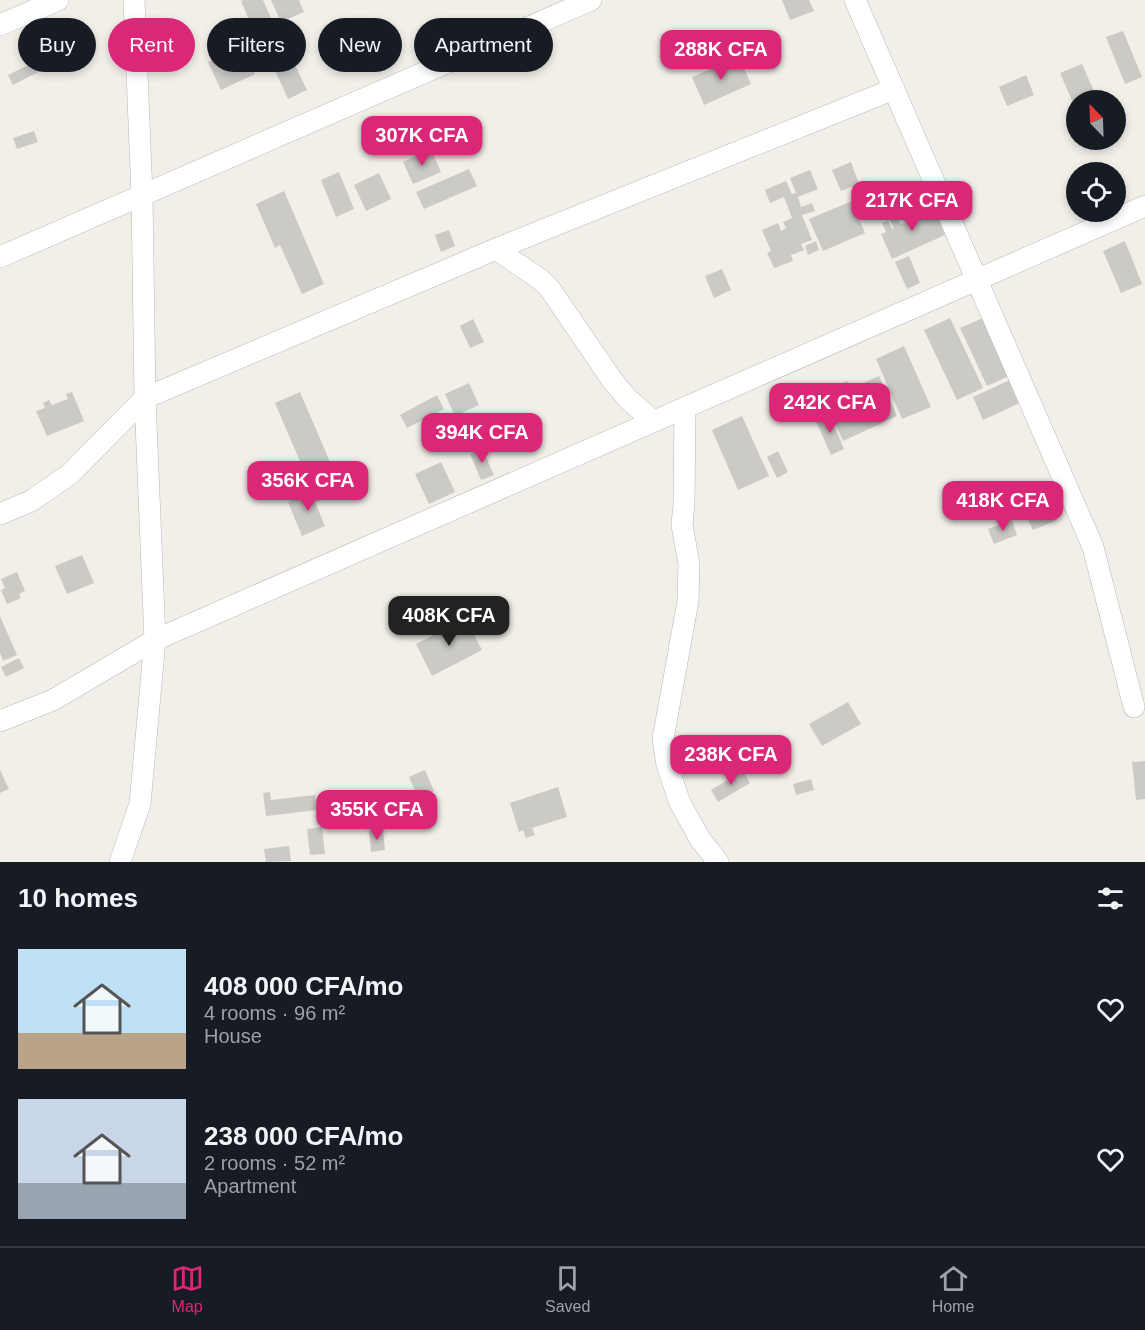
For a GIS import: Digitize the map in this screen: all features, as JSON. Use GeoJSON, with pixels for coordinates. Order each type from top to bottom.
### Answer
{"type":"FeatureCollection","features":[{"type":"Feature","properties":{"kind":"street"},"geometry":{"type":"LineString","coordinates":[[0,25],[58,0]]}},
{"type":"Feature","properties":{"kind":"street"},"geometry":{"type":"LineString","coordinates":[[120,862],[140,804],[154,640],[145,398],[142,195],[134,0]]}},
{"type":"Feature","properties":{"kind":"street"},"geometry":{"type":"LineString","coordinates":[[0,257],[591,0]]}},
{"type":"Feature","properties":{"kind":"street"},"geometry":{"type":"LineString","coordinates":[[855,0],[1093,547],[1134,707]]}},
{"type":"Feature","properties":{"kind":"street"},"geometry":{"type":"LineString","coordinates":[[0,514],[31,501],[70,474],[145,398],[496,249],[894,89]]}},
{"type":"Feature","properties":{"kind":"street"},"geometry":{"type":"LineString","coordinates":[[0,721],[53,700],[154,640],[1145,206]]}},
{"type":"Feature","properties":{"kind":"street"},"geometry":{"type":"LineString","coordinates":[[496,249],[541,280],[550,289],[612,380],[628,399],[653,421]]}},
{"type":"Feature","properties":{"kind":"street"},"geometry":{"type":"LineString","coordinates":[[685,409],[685,483],[682,525],[689,564],[688,601],[663,739],[667,765],[680,803],[700,840],[718,862]]}},
{"type":"Feature","properties":{"kind":"building"},"geometry":{"type":"Polygon","coordinates":[[[263,0],[271,18],[248,18],[241,1],[263,0]]]}},
{"type":"Feature","properties":{"kind":"building"},"geometry":{"type":"Polygon","coordinates":[[[271,0],[299,0],[304,12],[290,18],[279,18],[271,0]]]}},
{"type":"Feature","properties":{"kind":"building"},"geometry":{"type":"Polygon","coordinates":[[[782,0],[809,0],[814,11],[790,20],[782,0]]]}},
{"type":"Feature","properties":{"kind":"building"},"geometry":{"type":"Polygon","coordinates":[[[1123,31],[1142,77],[1125,84],[1106,37],[1123,31]]]}},
{"type":"Feature","properties":{"kind":"building"},"geometry":{"type":"Polygon","coordinates":[[[739,57],[751,84],[704,105],[692,77],[739,57]]]}},
{"type":"Feature","properties":{"kind":"building"},"geometry":{"type":"Polygon","coordinates":[[[1082,64],[1094,90],[1067,90],[1060,73],[1082,64]]]}},
{"type":"Feature","properties":{"kind":"building"},"geometry":{"type":"Polygon","coordinates":[[[18,70],[18,72],[38,72],[13,85],[8,75],[18,70]]]}},
{"type":"Feature","properties":{"kind":"building"},"geometry":{"type":"Polygon","coordinates":[[[213,72],[254,72],[255,74],[221,90],[213,72]]]}},
{"type":"Feature","properties":{"kind":"building"},"geometry":{"type":"Polygon","coordinates":[[[276,72],[298,72],[307,90],[288,99],[276,72]]]}},
{"type":"Feature","properties":{"kind":"building"},"geometry":{"type":"Polygon","coordinates":[[[1026,75],[1034,95],[1007,106],[999,87],[1026,75]]]}},
{"type":"Feature","properties":{"kind":"building"},"geometry":{"type":"Polygon","coordinates":[[[34,131],[38,142],[17,149],[13,138],[34,131]]]}},
{"type":"Feature","properties":{"kind":"building"},"geometry":{"type":"Polygon","coordinates":[[[431,149],[441,172],[413,184],[403,162],[431,149]]]}},
{"type":"Feature","properties":{"kind":"building"},"geometry":{"type":"Polygon","coordinates":[[[851,162],[859,184],[841,191],[832,170],[851,162]]]}},
{"type":"Feature","properties":{"kind":"building"},"geometry":{"type":"Polygon","coordinates":[[[469,169],[477,186],[424,209],[416,192],[469,169]]]}},
{"type":"Feature","properties":{"kind":"building"},"geometry":{"type":"Polygon","coordinates":[[[810,170],[818,189],[798,197],[801,207],[812,203],[815,211],[802,215],[812,240],[801,244],[804,250],[791,255],[793,261],[774,268],[767,253],[771,251],[762,230],[778,223],[781,231],[786,228],[783,222],[792,218],[784,197],[770,203],[765,190],[786,181],[792,194],[796,193],[790,178],[810,170]]]}},
{"type":"Feature","properties":{"kind":"building"},"geometry":{"type":"Polygon","coordinates":[[[339,172],[354,209],[336,217],[321,180],[339,172]]]}},
{"type":"Feature","properties":{"kind":"building"},"geometry":{"type":"Polygon","coordinates":[[[379,173],[391,199],[366,211],[354,185],[379,173]]]}},
{"type":"Feature","properties":{"kind":"building"},"geometry":{"type":"Polygon","coordinates":[[[284,191],[324,284],[302,294],[280,245],[275,248],[256,204],[284,191]]]}},
{"type":"Feature","properties":{"kind":"building"},"geometry":{"type":"Polygon","coordinates":[[[852,201],[865,233],[823,251],[809,219],[852,201]]]}},
{"type":"Feature","properties":{"kind":"building"},"geometry":{"type":"Polygon","coordinates":[[[931,203],[945,235],[892,259],[881,234],[886,232],[882,223],[888,221],[892,229],[894,228],[890,220],[897,217],[900,224],[905,223],[901,215],[910,212],[913,218],[921,215],[918,208],[923,206],[928,213],[925,206],[931,203]]]}},
{"type":"Feature","properties":{"kind":"building"},"geometry":{"type":"Polygon","coordinates":[[[449,230],[455,246],[441,252],[435,235],[449,230]]]}},
{"type":"Feature","properties":{"kind":"building"},"geometry":{"type":"Polygon","coordinates":[[[816,241],[819,250],[808,255],[805,246],[816,241]]]}},
{"type":"Feature","properties":{"kind":"building"},"geometry":{"type":"Polygon","coordinates":[[[1125,241],[1142,284],[1121,293],[1103,251],[1125,241]]]}},
{"type":"Feature","properties":{"kind":"building"},"geometry":{"type":"Polygon","coordinates":[[[909,256],[920,283],[907,289],[895,262],[909,256]]]}},
{"type":"Feature","properties":{"kind":"building"},"geometry":{"type":"Polygon","coordinates":[[[722,269],[731,290],[714,298],[705,276],[722,269]]]}},
{"type":"Feature","properties":{"kind":"building"},"geometry":{"type":"Polygon","coordinates":[[[985,317],[1011,375],[987,386],[960,328],[985,317]]]}},
{"type":"Feature","properties":{"kind":"building"},"geometry":{"type":"Polygon","coordinates":[[[950,318],[983,388],[957,400],[924,330],[950,318]]]}},
{"type":"Feature","properties":{"kind":"building"},"geometry":{"type":"Polygon","coordinates":[[[473,319],[484,342],[470,348],[460,326],[473,319]]]}},
{"type":"Feature","properties":{"kind":"building"},"geometry":{"type":"Polygon","coordinates":[[[904,346],[931,407],[902,419],[876,359],[904,346]]]}},
{"type":"Feature","properties":{"kind":"building"},"geometry":{"type":"Polygon","coordinates":[[[879,376],[897,416],[843,441],[821,393],[847,381],[852,388],[879,376]]]}},
{"type":"Feature","properties":{"kind":"building"},"geometry":{"type":"Polygon","coordinates":[[[1014,378],[1024,401],[983,420],[973,397],[1014,378]]]}},
{"type":"Feature","properties":{"kind":"building"},"geometry":{"type":"Polygon","coordinates":[[[469,383],[479,405],[455,416],[445,394],[469,383]]]}},
{"type":"Feature","properties":{"kind":"building"},"geometry":{"type":"Polygon","coordinates":[[[72,392],[84,421],[47,436],[36,411],[45,408],[43,403],[49,400],[52,405],[68,399],[66,394],[72,392]]]}},
{"type":"Feature","properties":{"kind":"building"},"geometry":{"type":"Polygon","coordinates":[[[300,392],[333,469],[308,480],[275,403],[300,392]]]}},
{"type":"Feature","properties":{"kind":"building"},"geometry":{"type":"Polygon","coordinates":[[[437,395],[444,409],[407,428],[400,415],[437,395]]]}},
{"type":"Feature","properties":{"kind":"building"},"geometry":{"type":"Polygon","coordinates":[[[829,413],[844,449],[831,455],[815,419],[829,413]]]}},
{"type":"Feature","properties":{"kind":"building"},"geometry":{"type":"Polygon","coordinates":[[[742,416],[769,476],[738,490],[712,430],[742,416]]]}},
{"type":"Feature","properties":{"kind":"building"},"geometry":{"type":"Polygon","coordinates":[[[482,448],[494,475],[481,480],[470,454],[482,448]]]}},
{"type":"Feature","properties":{"kind":"building"},"geometry":{"type":"Polygon","coordinates":[[[778,451],[788,472],[777,478],[767,457],[778,451]]]}},
{"type":"Feature","properties":{"kind":"building"},"geometry":{"type":"Polygon","coordinates":[[[441,462],[455,492],[429,504],[415,474],[441,462]]]}},
{"type":"Feature","properties":{"kind":"building"},"geometry":{"type":"Polygon","coordinates":[[[321,488],[326,498],[315,502],[325,526],[302,536],[288,502],[321,488]]]}},
{"type":"Feature","properties":{"kind":"building"},"geometry":{"type":"Polygon","coordinates":[[[1049,503],[1057,520],[1033,530],[1025,514],[1049,503]]]}},
{"type":"Feature","properties":{"kind":"building"},"geometry":{"type":"Polygon","coordinates":[[[1012,520],[1017,535],[994,544],[988,529],[1012,520]]]}},
{"type":"Feature","properties":{"kind":"building"},"geometry":{"type":"Polygon","coordinates":[[[82,555],[94,583],[67,594],[55,566],[82,555]]]}},
{"type":"Feature","properties":{"kind":"building"},"geometry":{"type":"Polygon","coordinates":[[[17,572],[25,591],[19,594],[21,598],[7,604],[1,590],[5,588],[1,579],[17,572]]]}},
{"type":"Feature","properties":{"kind":"building"},"geometry":{"type":"Polygon","coordinates":[[[0,616],[17,655],[3,661],[0,653],[0,616]]]}},
{"type":"Feature","properties":{"kind":"building"},"geometry":{"type":"Polygon","coordinates":[[[466,619],[482,650],[432,676],[416,644],[466,619]]]}},
{"type":"Feature","properties":{"kind":"building"},"geometry":{"type":"Polygon","coordinates":[[[19,658],[24,668],[6,677],[1,667],[19,658]]]}},
{"type":"Feature","properties":{"kind":"building"},"geometry":{"type":"Polygon","coordinates":[[[848,702],[861,724],[822,746],[809,724],[848,702]]]}},
{"type":"Feature","properties":{"kind":"building"},"geometry":{"type":"Polygon","coordinates":[[[1145,761],[1145,799],[1136,800],[1132,762],[1145,761]]]}},
{"type":"Feature","properties":{"kind":"building"},"geometry":{"type":"Polygon","coordinates":[[[0,770],[9,789],[0,793],[0,770]]]}},
{"type":"Feature","properties":{"kind":"building"},"geometry":{"type":"Polygon","coordinates":[[[425,770],[434,791],[418,797],[409,777],[425,770]]]}},
{"type":"Feature","properties":{"kind":"building"},"geometry":{"type":"Polygon","coordinates":[[[743,771],[750,783],[718,802],[711,790],[743,771]]]}},
{"type":"Feature","properties":{"kind":"building"},"geometry":{"type":"Polygon","coordinates":[[[811,779],[814,790],[796,795],[793,784],[811,779]]]}},
{"type":"Feature","properties":{"kind":"building"},"geometry":{"type":"Polygon","coordinates":[[[558,787],[567,817],[532,828],[535,835],[526,838],[523,830],[519,832],[510,803],[558,787]]]}},
{"type":"Feature","properties":{"kind":"building"},"geometry":{"type":"Polygon","coordinates":[[[270,792],[271,800],[315,795],[317,810],[266,816],[263,793],[270,792]]]}},
{"type":"Feature","properties":{"kind":"building"},"geometry":{"type":"Polygon","coordinates":[[[322,827],[325,854],[310,855],[307,829],[322,827]]]}},
{"type":"Feature","properties":{"kind":"building"},"geometry":{"type":"Polygon","coordinates":[[[383,830],[385,850],[371,852],[369,831],[383,830]]]}},
{"type":"Feature","properties":{"kind":"building"},"geometry":{"type":"Polygon","coordinates":[[[289,846],[291,861],[266,862],[264,849],[289,846]]]}}]}
